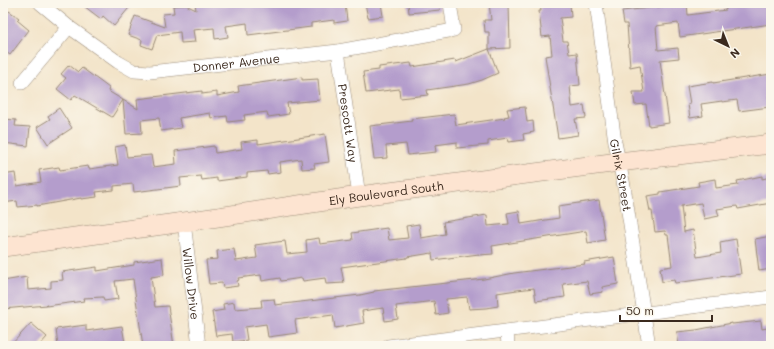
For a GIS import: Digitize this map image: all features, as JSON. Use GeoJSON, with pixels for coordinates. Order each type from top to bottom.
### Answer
{"type":"FeatureCollection","features":[{"type":"Feature","properties":{"kind":"main road","name":"Ely Boulevard South"},"geometry":{"type":"LineString","coordinates":[[3,247],[359,196],[771,144]]}},
{"type":"Feature","properties":{"kind":"street","name":"Donner Avenue"},"geometry":{"type":"LineString","coordinates":[[40,3],[69,27],[118,62],[134,71],[150,72],[338,51],[454,30],[450,3]]}},
{"type":"Feature","properties":{"kind":"street","name":"Gilrix Street"},"geometry":{"type":"LineString","coordinates":[[596,3],[619,162],[645,313],[649,346]]}},
{"type":"Feature","properties":{"kind":"street"},"geometry":{"type":"LineString","coordinates":[[22,83],[69,27]]}},
{"type":"Feature","properties":{"kind":"street","name":"Prescott Way"},"geometry":{"type":"LineString","coordinates":[[338,51],[359,196]]}},
{"type":"Feature","properties":{"kind":"street","name":"Willow Drive"},"geometry":{"type":"LineString","coordinates":[[184,222],[199,346]]}},
{"type":"Feature","properties":{"kind":"street"},"geometry":{"type":"LineString","coordinates":[[388,346],[771,297]]}},
{"type":"Feature","properties":{"kind":"street"},"geometry":{"type":"LineString","coordinates":[[507,331],[508,346]]}},
{"type":"Feature","properties":{"kind":"building"},"geometry":{"type":"Polygon","coordinates":[[[80,3],[133,3],[114,26],[103,16],[101,19],[80,3]]]}},
{"type":"Feature","properties":{"kind":"building"},"geometry":{"type":"Polygon","coordinates":[[[195,3],[222,3],[222,6],[244,3],[345,3],[347,21],[334,23],[334,20],[311,23],[311,27],[248,35],[247,23],[226,26],[228,37],[215,39],[214,28],[193,30],[195,42],[181,43],[180,32],[157,35],[152,49],[141,45],[142,40],[128,35],[135,16],[165,27],[163,14],[174,13],[173,6],[186,5],[196,10],[195,3]]]}},
{"type":"Feature","properties":{"kind":"building"},"geometry":{"type":"Polygon","coordinates":[[[365,3],[381,3],[383,16],[368,18],[365,3]]]}},
{"type":"Feature","properties":{"kind":"building"},"geometry":{"type":"Polygon","coordinates":[[[408,3],[439,3],[440,10],[409,13],[408,3]]]}},
{"type":"Feature","properties":{"kind":"building"},"geometry":{"type":"Polygon","coordinates":[[[489,3],[509,3],[510,48],[489,49],[489,32],[485,32],[484,20],[491,20],[489,3]]]}},
{"type":"Feature","properties":{"kind":"building"},"geometry":{"type":"Polygon","coordinates":[[[540,3],[570,3],[571,17],[560,18],[563,41],[567,41],[569,54],[577,53],[580,85],[570,86],[572,107],[584,105],[586,118],[575,119],[578,135],[558,138],[545,56],[552,55],[550,36],[542,37],[539,11],[541,11],[540,3]]]}},
{"type":"Feature","properties":{"kind":"building"},"geometry":{"type":"Polygon","coordinates":[[[725,3],[756,3],[756,6],[771,3],[771,24],[680,37],[678,23],[656,26],[658,50],[678,48],[679,58],[660,60],[669,123],[649,126],[646,104],[635,105],[633,92],[644,92],[640,65],[630,67],[627,24],[624,24],[622,11],[687,4],[688,15],[726,10],[725,3]]]}},
{"type":"Feature","properties":{"kind":"building"},"geometry":{"type":"Polygon","coordinates":[[[9,11],[19,18],[17,20],[29,30],[10,55],[3,50],[3,19],[9,11]]]}},
{"type":"Feature","properties":{"kind":"building"},"geometry":{"type":"Polygon","coordinates":[[[489,49],[498,73],[482,80],[469,84],[427,90],[428,95],[400,98],[399,89],[366,93],[363,72],[379,70],[379,67],[411,63],[412,67],[455,60],[456,62],[489,49]]]}},
{"type":"Feature","properties":{"kind":"building"},"geometry":{"type":"Polygon","coordinates":[[[69,65],[78,72],[82,68],[109,88],[108,91],[123,100],[112,117],[75,95],[71,100],[57,89],[66,78],[61,74],[69,65]]]}},
{"type":"Feature","properties":{"kind":"building"},"geometry":{"type":"Polygon","coordinates":[[[771,74],[771,95],[768,96],[770,107],[739,111],[737,100],[722,101],[701,104],[703,116],[690,118],[688,104],[690,104],[687,86],[771,74]]]}},
{"type":"Feature","properties":{"kind":"building"},"geometry":{"type":"Polygon","coordinates":[[[302,77],[302,80],[318,79],[320,100],[287,103],[289,114],[268,117],[267,112],[244,115],[245,120],[228,122],[227,116],[211,118],[210,113],[179,118],[181,128],[161,131],[159,118],[141,120],[142,133],[126,134],[123,100],[138,109],[137,99],[202,91],[202,94],[217,92],[217,96],[239,92],[238,86],[302,77]]]}},
{"type":"Feature","properties":{"kind":"building"},"geometry":{"type":"Polygon","coordinates":[[[525,107],[527,122],[533,121],[534,132],[523,134],[524,140],[509,142],[508,138],[488,141],[488,145],[457,148],[457,142],[435,145],[436,152],[408,155],[406,144],[386,146],[387,158],[374,159],[370,126],[454,114],[456,125],[505,118],[504,117],[509,116],[507,109],[525,107]]]}},
{"type":"Feature","properties":{"kind":"building"},"geometry":{"type":"Polygon","coordinates":[[[59,108],[72,128],[48,144],[37,127],[50,119],[48,116],[59,108]]]}},
{"type":"Feature","properties":{"kind":"building"},"geometry":{"type":"Polygon","coordinates":[[[3,119],[16,120],[15,126],[30,127],[28,146],[3,143],[3,119]]]}},
{"type":"Feature","properties":{"kind":"building"},"geometry":{"type":"Polygon","coordinates":[[[325,134],[329,162],[314,164],[315,168],[302,169],[301,159],[280,162],[281,172],[268,174],[267,171],[247,173],[247,177],[217,181],[217,178],[202,180],[201,176],[180,178],[181,186],[134,192],[133,184],[114,186],[114,190],[96,192],[97,197],[81,198],[37,206],[18,207],[17,201],[3,203],[3,175],[15,173],[17,186],[41,182],[39,170],[59,167],[60,170],[88,166],[89,169],[118,165],[115,147],[125,145],[127,157],[151,155],[153,167],[176,164],[175,151],[214,146],[215,153],[242,149],[241,142],[258,140],[258,144],[325,134]]]}},
{"type":"Feature","properties":{"kind":"building"},"geometry":{"type":"Polygon","coordinates":[[[762,176],[762,179],[771,177],[771,203],[738,209],[737,206],[717,209],[719,216],[704,219],[701,203],[681,206],[684,232],[693,230],[697,257],[721,253],[720,242],[736,239],[741,274],[675,283],[674,280],[662,282],[660,268],[672,266],[668,235],[666,235],[665,231],[655,232],[652,211],[650,211],[647,196],[660,194],[660,192],[699,186],[698,182],[715,179],[716,188],[738,185],[737,181],[762,176]]]}},
{"type":"Feature","properties":{"kind":"building"},"geometry":{"type":"Polygon","coordinates":[[[599,200],[605,240],[588,243],[586,231],[492,246],[493,254],[479,254],[433,260],[432,253],[341,267],[344,283],[326,284],[325,278],[303,281],[302,278],[281,281],[280,278],[262,281],[261,275],[238,278],[238,286],[223,288],[222,283],[209,284],[206,260],[218,259],[217,251],[234,249],[236,261],[257,258],[255,245],[285,241],[287,254],[307,252],[306,240],[319,238],[320,244],[353,240],[352,233],[387,228],[389,240],[408,238],[406,226],[419,224],[421,238],[445,234],[443,222],[487,215],[488,226],[509,224],[507,213],[519,211],[521,224],[559,218],[558,206],[599,200]]]}},
{"type":"Feature","properties":{"kind":"building"},"geometry":{"type":"Polygon","coordinates":[[[771,236],[771,269],[759,271],[755,239],[771,236]]]}},
{"type":"Feature","properties":{"kind":"building"},"geometry":{"type":"Polygon","coordinates":[[[614,257],[618,284],[602,287],[603,292],[590,294],[587,281],[563,284],[565,297],[536,301],[534,288],[497,293],[498,306],[486,308],[469,309],[467,297],[446,299],[448,313],[436,315],[434,301],[396,306],[398,319],[385,321],[383,308],[362,311],[364,323],[335,328],[333,315],[295,320],[297,333],[268,337],[266,324],[245,327],[247,340],[233,342],[232,334],[216,336],[212,312],[224,310],[223,304],[234,302],[235,309],[262,307],[261,300],[274,299],[275,305],[360,295],[374,291],[484,279],[514,273],[585,264],[584,262],[614,257]]]}},
{"type":"Feature","properties":{"kind":"building"},"geometry":{"type":"Polygon","coordinates":[[[162,258],[164,275],[151,277],[155,307],[168,306],[174,346],[143,346],[133,279],[115,281],[118,299],[104,301],[103,297],[83,298],[84,301],[46,306],[47,305],[3,309],[3,281],[27,277],[28,290],[51,288],[51,281],[63,280],[62,272],[97,267],[97,271],[134,265],[134,262],[162,258]]]}},
{"type":"Feature","properties":{"kind":"building"},"geometry":{"type":"Polygon","coordinates":[[[761,321],[762,329],[767,328],[769,346],[679,346],[677,332],[732,323],[761,321]]]}},
{"type":"Feature","properties":{"kind":"building"},"geometry":{"type":"Polygon","coordinates":[[[31,323],[47,337],[39,346],[10,346],[31,323]]]}},
{"type":"Feature","properties":{"kind":"building"},"geometry":{"type":"Polygon","coordinates":[[[86,325],[86,331],[122,326],[125,343],[108,346],[58,346],[56,329],[86,325]]]}}]}
